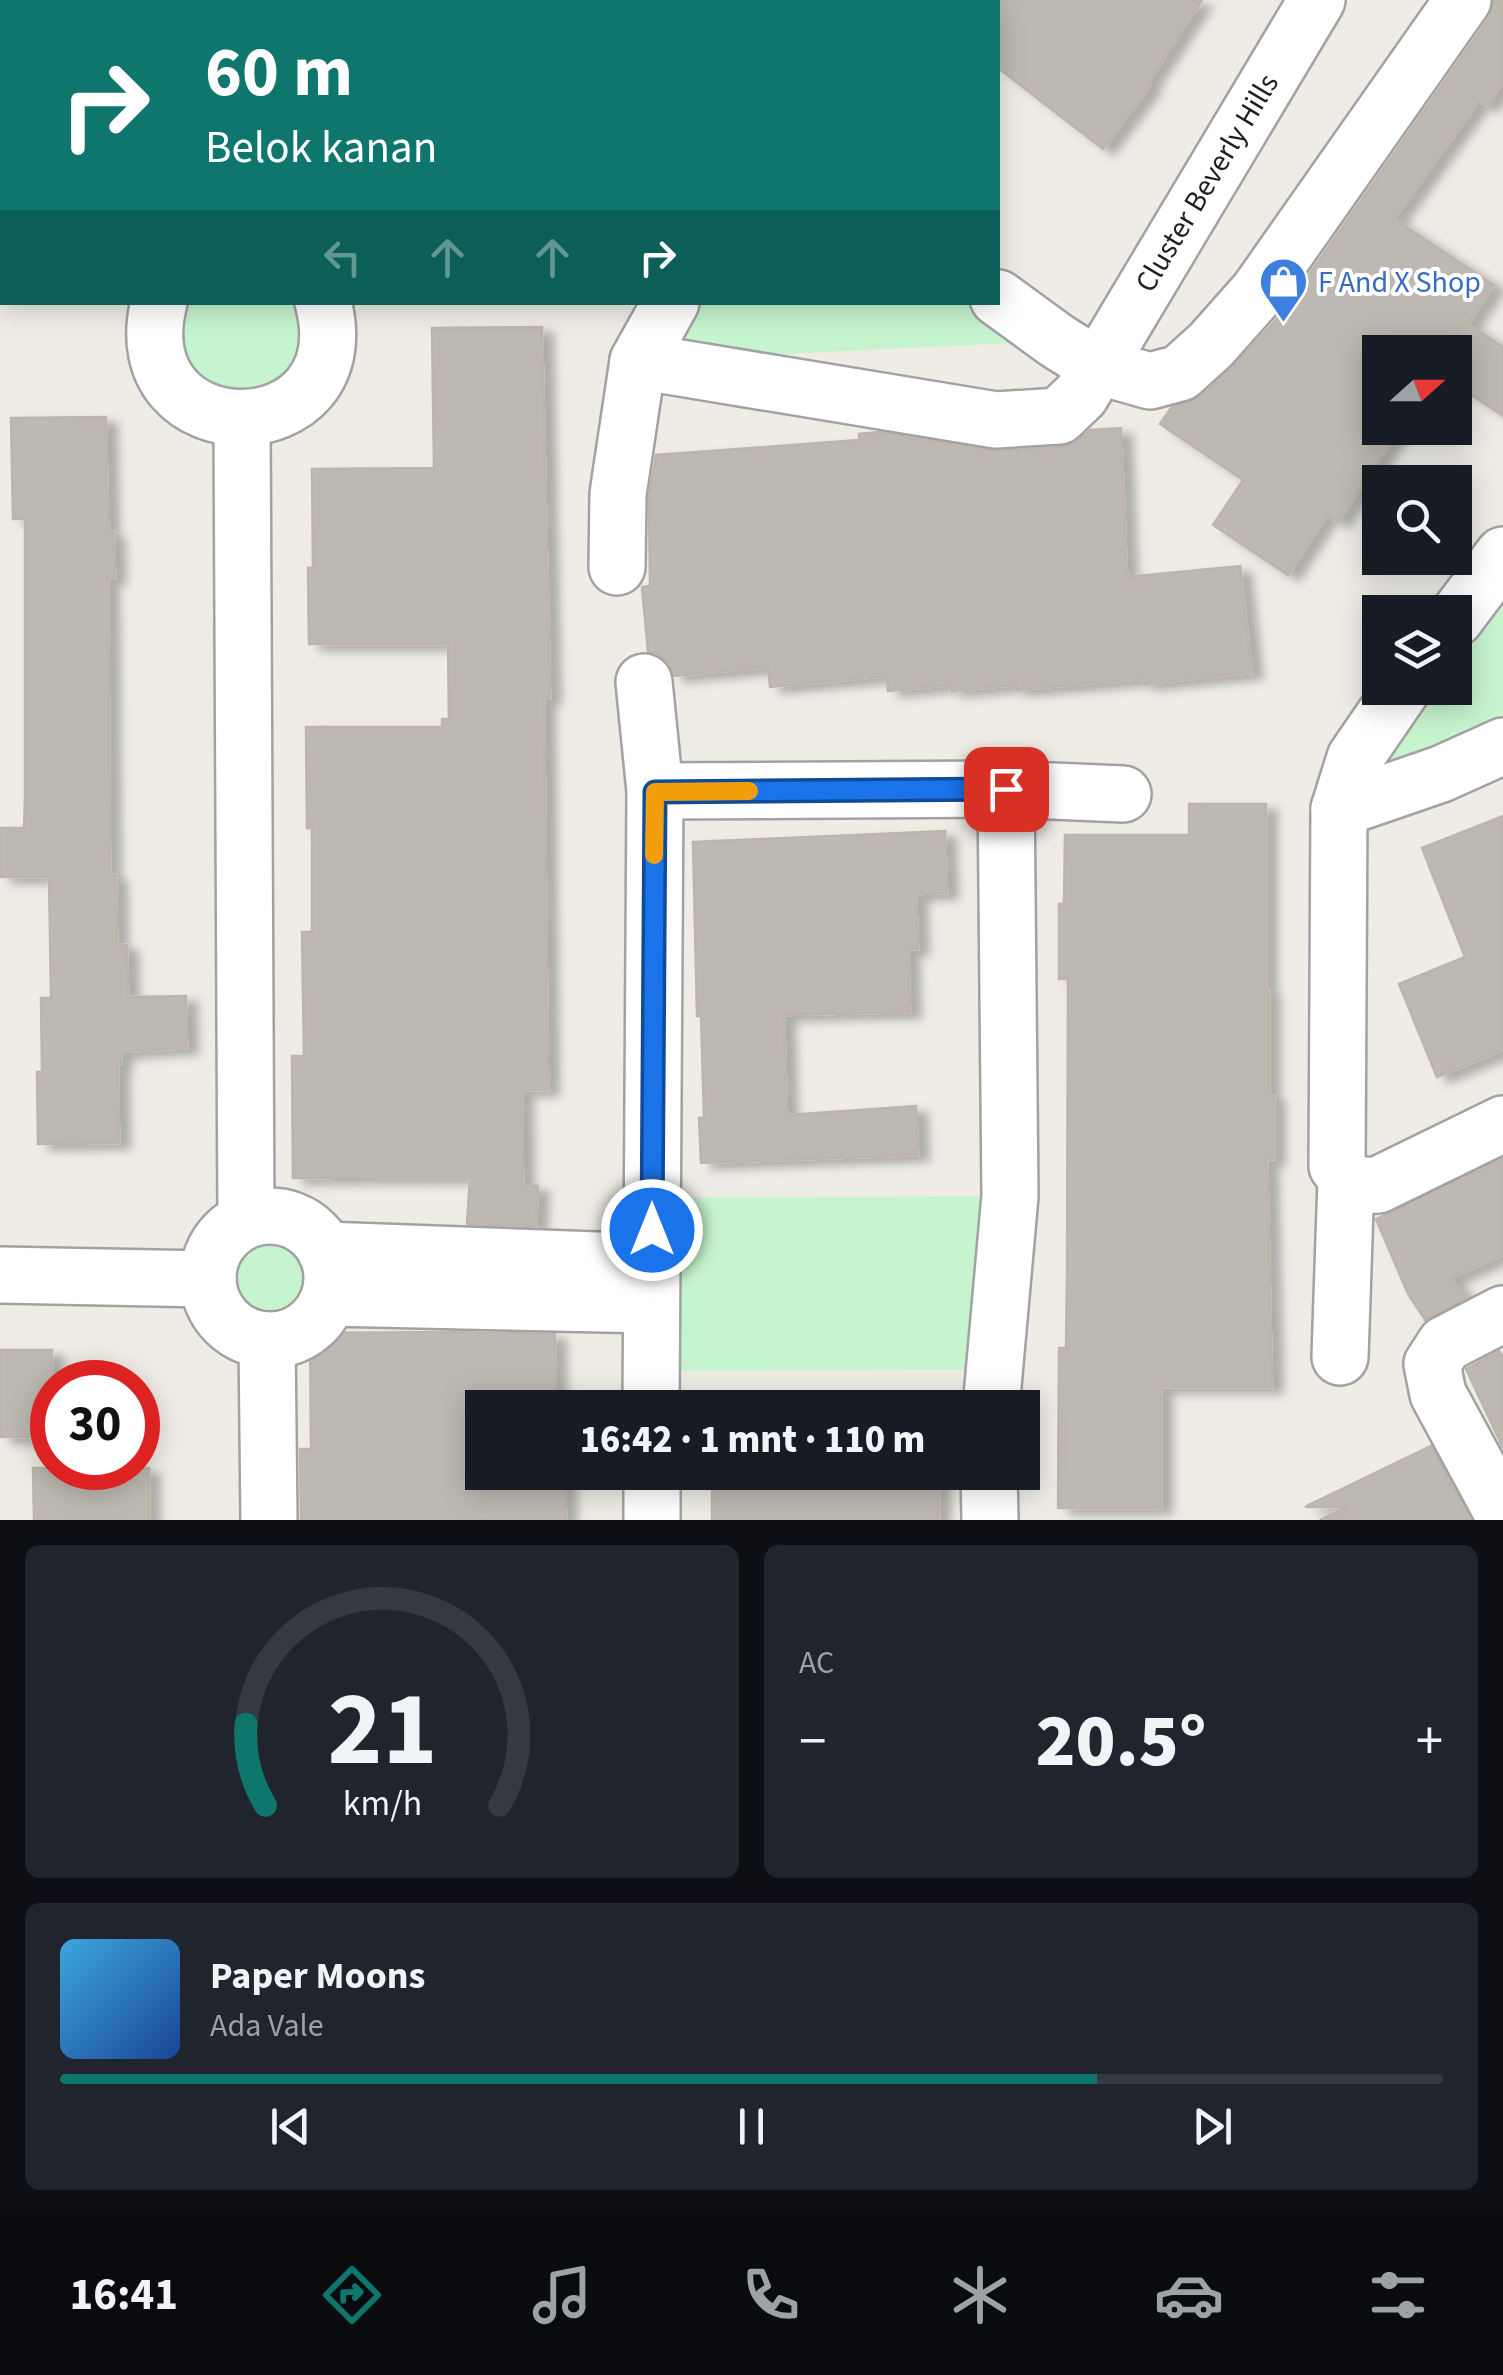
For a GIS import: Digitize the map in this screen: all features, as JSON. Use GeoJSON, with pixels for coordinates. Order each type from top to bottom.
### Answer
{"type":"FeatureCollection","features":[{"type":"Feature","properties":{"kind":"street","name":"Cluster Beverly Hills"},"geometry":{"type":"LineString","coordinates":[[638,361],[996,420],[1058,416],[1081,395],[1316,0]]}},
{"type":"Feature","properties":{"kind":"street"},"geometry":{"type":"LineString","coordinates":[[1000,300],[1056,342],[1097,366],[1150,382],[1180,373],[1211,346],[1258,292],[1462,0]]}},
{"type":"Feature","properties":{"kind":"street"},"geometry":{"type":"LineString","coordinates":[[158,305],[153,324],[156,353],[168,380],[187,402],[213,415],[242,420],[270,415],[296,401],[316,380],[327,353],[329,325],[324,305]]}},
{"type":"Feature","properties":{"kind":"street"},"geometry":{"type":"LineString","coordinates":[[617,567],[618,494],[638,361],[669,305]]}},
{"type":"Feature","properties":{"kind":"street"},"geometry":{"type":"LineString","coordinates":[[242,420],[246,1220]]}},
{"type":"Feature","properties":{"kind":"street"},"geometry":{"type":"LineString","coordinates":[[1472,596],[1503,555]]}},
{"type":"Feature","properties":{"kind":"street"},"geometry":{"type":"LineString","coordinates":[[644,682],[655,792],[651,1390]]}},
{"type":"Feature","properties":{"kind":"street"},"geometry":{"type":"LineString","coordinates":[[1391,705],[1355,758],[1338,809],[1338,1166],[1346,1179],[1358,1186],[1378,1184],[1503,1124]]}},
{"type":"Feature","properties":{"kind":"street"},"geometry":{"type":"LineString","coordinates":[[1338,809],[1424,780],[1503,746]]}},
{"type":"Feature","properties":{"kind":"street"},"geometry":{"type":"LineString","coordinates":[[655,792],[1006,789],[1123,794]]}},
{"type":"Feature","properties":{"kind":"street"},"geometry":{"type":"LineString","coordinates":[[993,1390],[1010,1196],[1006,789]]}},
{"type":"Feature","properties":{"kind":"street"},"geometry":{"type":"LineString","coordinates":[[1340,1358],[1346,1179]]}},
{"type":"Feature","properties":{"kind":"street"},"geometry":{"type":"LineString","coordinates":[[282,1217],[315,1234],[327,1274],[319,1316],[304,1330],[287,1338],[267,1340],[232,1328],[210,1297],[210,1260],[230,1229],[246,1220],[282,1217]]}},
{"type":"Feature","properties":{"kind":"street"},"geometry":{"type":"LineString","coordinates":[[327,1274],[651,1284]]}},
{"type":"Feature","properties":{"kind":"street"},"geometry":{"type":"LineString","coordinates":[[0,1275],[208,1279]]}},
{"type":"Feature","properties":{"kind":"street"},"geometry":{"type":"LineString","coordinates":[[1503,1314],[1444,1344],[1432,1364],[1438,1394],[1503,1514]]}},
{"type":"Feature","properties":{"kind":"street"},"geometry":{"type":"LineString","coordinates":[[267,1340],[269,1520]]}},
{"type":"Feature","properties":{"kind":"street"},"geometry":{"type":"LineString","coordinates":[[652,1490],[652,1520]]}},
{"type":"Feature","properties":{"kind":"street"},"geometry":{"type":"LineString","coordinates":[[989,1490],[990,1520]]}},
{"type":"Feature","properties":{"kind":"green space"},"geometry":{"type":"Polygon","coordinates":[[[1000,303],[1055,341],[638,361],[669,305],[1000,303]]]}},
{"type":"Feature","properties":{"kind":"green space"},"geometry":{"type":"Polygon","coordinates":[[[173,305],[305,305],[300,372],[241,405],[179,372],[173,305]]]}},
{"type":"Feature","properties":{"kind":"green space"},"geometry":{"type":"Polygon","coordinates":[[[1503,605],[1503,718],[1376,776],[1429,705],[1472,705],[1472,647],[1503,605]]]}},
{"type":"Feature","properties":{"kind":"green space"},"geometry":{"type":"Polygon","coordinates":[[[1010,1196],[1012,1369],[660,1371],[652,1198],[1010,1196]]]}},
{"type":"Feature","properties":{"kind":"green space"},"geometry":{"type":"Polygon","coordinates":[[[265,1222],[297,1229],[320,1253],[316,1311],[292,1328],[269,1333],[248,1329],[230,1317],[218,1300],[213,1279],[216,1258],[230,1238],[265,1222]]]}},
{"type":"Feature","properties":{"kind":"building"},"geometry":{"type":"Polygon","coordinates":[[[1000,0],[1202,0],[1147,84],[1150,86],[1103,149],[1000,70],[1000,0]]]}},
{"type":"Feature","properties":{"kind":"building"},"geometry":{"type":"Polygon","coordinates":[[[1494,0],[1503,0],[1503,82],[1487,106],[1479,101],[1394,219],[1494,285],[1468,324],[1503,347],[1503,416],[1472,395],[1472,335],[1362,335],[1362,445],[1389,445],[1376,465],[1362,465],[1362,486],[1338,522],[1327,515],[1288,575],[1213,525],[1243,480],[1160,424],[1171,408],[1200,397],[1232,368],[1282,313],[1489,18],[1494,0]]]}},
{"type":"Feature","properties":{"kind":"building"},"geometry":{"type":"Polygon","coordinates":[[[542,327],[550,698],[544,698],[548,1090],[522,1090],[523,1185],[538,1186],[536,1226],[467,1224],[470,1177],[293,1178],[292,1056],[304,1056],[302,932],[312,932],[312,828],[307,828],[306,727],[442,727],[442,719],[449,719],[448,644],[309,644],[312,469],[434,468],[432,328],[542,327]]]}},
{"type":"Feature","properties":{"kind":"building"},"geometry":{"type":"Polygon","coordinates":[[[106,417],[108,532],[114,532],[115,578],[108,578],[110,875],[116,875],[117,945],[127,945],[128,997],[186,996],[187,1048],[121,1052],[119,1143],[38,1144],[41,998],[51,998],[49,877],[0,877],[0,828],[24,828],[25,800],[25,519],[13,519],[11,418],[106,417]]]}},
{"type":"Feature","properties":{"kind":"building"},"geometry":{"type":"Polygon","coordinates":[[[1121,428],[1127,577],[1240,566],[1252,673],[1143,684],[1142,679],[1016,690],[1016,685],[951,691],[951,685],[888,691],[887,676],[770,687],[768,667],[674,676],[669,663],[648,652],[642,587],[650,586],[649,497],[656,455],[859,440],[859,434],[880,432],[998,451],[1061,447],[1090,430],[1121,428]]]}},
{"type":"Feature","properties":{"kind":"building"},"geometry":{"type":"Polygon","coordinates":[[[1189,804],[1266,804],[1266,991],[1269,1096],[1274,1096],[1274,1159],[1267,1159],[1272,1387],[1161,1387],[1161,1508],[1058,1508],[1059,1348],[1066,1348],[1067,1274],[1068,979],[1059,979],[1059,904],[1064,904],[1065,835],[1189,835],[1189,804]]]}},
{"type":"Feature","properties":{"kind":"building"},"geometry":{"type":"Polygon","coordinates":[[[1503,816],[1503,1050],[1437,1077],[1399,984],[1465,957],[1422,848],[1503,816]]]}},
{"type":"Feature","properties":{"kind":"building"},"geometry":{"type":"Polygon","coordinates":[[[945,831],[947,893],[916,894],[918,949],[908,949],[910,1012],[784,1015],[787,1115],[916,1106],[918,1155],[701,1163],[699,1118],[704,1118],[693,842],[945,831]]]}},
{"type":"Feature","properties":{"kind":"building"},"geometry":{"type":"Polygon","coordinates":[[[1503,1159],[1503,1255],[1451,1278],[1465,1298],[1426,1321],[1408,1294],[1376,1219],[1503,1159]]]}},
{"type":"Feature","properties":{"kind":"building"},"geometry":{"type":"Polygon","coordinates":[[[310,1333],[555,1334],[556,1390],[465,1390],[465,1490],[565,1490],[566,1520],[301,1520],[300,1449],[311,1449],[310,1333]]]}},
{"type":"Feature","properties":{"kind":"building"},"geometry":{"type":"Polygon","coordinates":[[[0,1350],[52,1350],[52,1360],[30,1360],[30,1437],[0,1437],[0,1350]]]}},
{"type":"Feature","properties":{"kind":"building"},"geometry":{"type":"Polygon","coordinates":[[[1499,1351],[1503,1357],[1503,1448],[1466,1369],[1499,1351]]]}},
{"type":"Feature","properties":{"kind":"building"},"geometry":{"type":"Polygon","coordinates":[[[1431,1446],[1471,1520],[1320,1520],[1347,1507],[1305,1507],[1431,1446]]]}},
{"type":"Feature","properties":{"kind":"building"},"geometry":{"type":"Polygon","coordinates":[[[33,1490],[149,1490],[149,1520],[34,1520],[33,1490]]]}},
{"type":"Feature","properties":{"kind":"building"},"geometry":{"type":"Polygon","coordinates":[[[712,1490],[939,1490],[939,1520],[712,1520],[712,1490]]]}},
{"type":"Feature","properties":{"kind":"slow traffic"},"geometry":{"type":"LineString","coordinates":[[654,855],[655,792],[749,791]]}},
{"type":"Feature","properties":{"kind":"place","name":"F And X Shop"},"geometry":{"type":"Point","coordinates":[1283,324]}},
{"type":"Feature","properties":{"kind":"route"},"geometry":{"type":"LineString","coordinates":[[652,1230],[655,792],[1006,789]]}}]}
